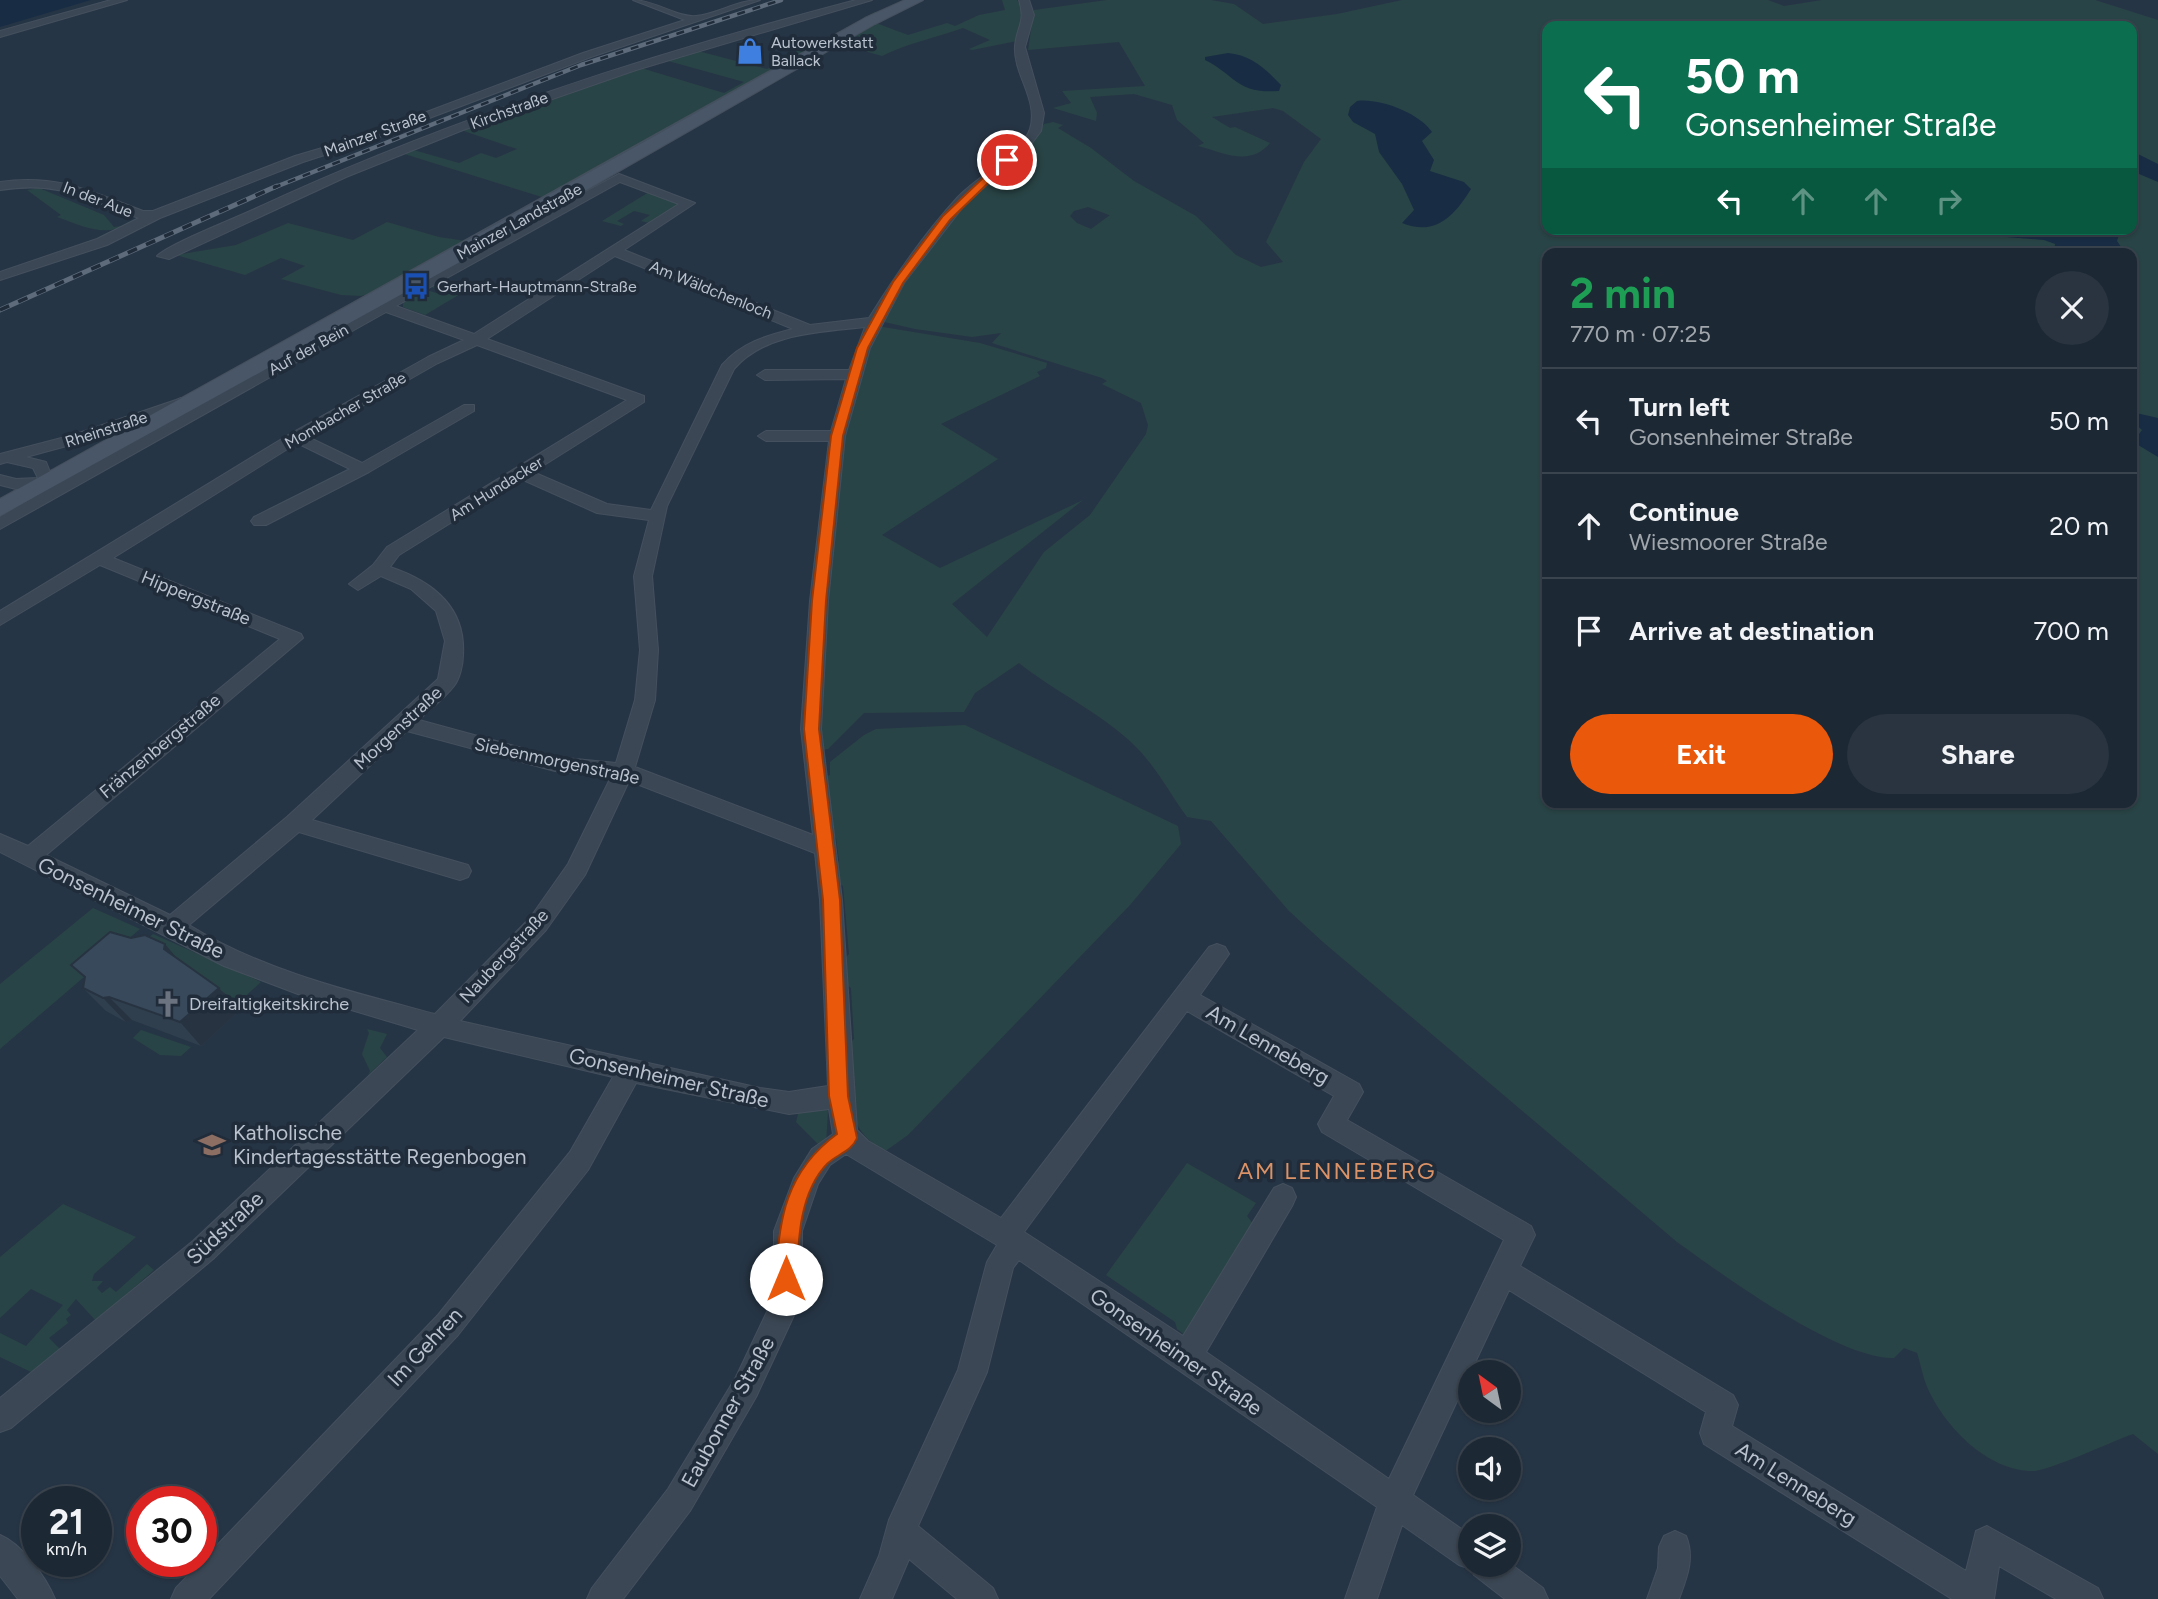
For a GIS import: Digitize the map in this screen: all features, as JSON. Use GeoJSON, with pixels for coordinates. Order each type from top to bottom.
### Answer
{"type":"FeatureCollection","features":[{"type":"Feature","properties":{"kind":"main road","name":"Mainzer Landstraße"},"geometry":{"type":"LineString","coordinates":[[0,509],[210,392],[378,304],[471,248],[894,9],[916,0]]}},
{"type":"Feature","properties":{"kind":"street"},"geometry":{"type":"LineString","coordinates":[[0,34],[122,0]]}},
{"type":"Feature","properties":{"kind":"street"},"geometry":{"type":"LineString","coordinates":[[638,0],[692,19]]}},
{"type":"Feature","properties":{"kind":"street","name":"Mainzer Straße"},"geometry":{"type":"LineString","coordinates":[[0,276],[102,242],[155,215],[299,159],[692,19],[755,0]]}},
{"type":"Feature","properties":{"kind":"street","name":"Kirchstraße"},"geometry":{"type":"LineString","coordinates":[[164,256],[327,181],[510,109],[694,47],[867,0]]}},
{"type":"Feature","properties":{"kind":"street"},"geometry":{"type":"LineString","coordinates":[[874,0],[894,9]]}},
{"type":"Feature","properties":{"kind":"street"},"geometry":{"type":"LineString","coordinates":[[848,1138],[839,1096],[831,900],[813,762],[812,695],[837,436],[853,374],[874,322],[898,282],[946,218],[1028,141],[1038,123],[1038,113],[1020,47],[1029,15],[1024,0]]}},
{"type":"Feature","properties":{"kind":"street","name":"Auf der Bein"},"geometry":{"type":"LineString","coordinates":[[0,524],[378,304],[619,178]]}},
{"type":"Feature","properties":{"kind":"street","name":"Mombacher Straße"},"geometry":{"type":"LineString","coordinates":[[0,619],[296,437],[433,360],[478,339],[690,203],[619,178]]}},
{"type":"Feature","properties":{"kind":"street","name":"In der Aue"},"geometry":{"type":"LineString","coordinates":[[0,186],[52,182],[141,215],[155,215]]}},
{"type":"Feature","properties":{"kind":"street","name":"Am Wäldchenloch"},"geometry":{"type":"LineString","coordinates":[[615,250],[807,329]]}},
{"type":"Feature","properties":{"kind":"street"},"geometry":{"type":"LineString","coordinates":[[378,304],[478,339]]}},
{"type":"Feature","properties":{"kind":"street","name":"Naubergstraße"},"geometry":{"type":"LineString","coordinates":[[438,1027],[538,924],[576,869],[624,771],[645,699],[649,650],[643,576],[659,516],[659,506],[730,362],[765,342],[807,329],[874,322]]}},
{"type":"Feature","properties":{"kind":"street","name":"Am Hundacker"},"geometry":{"type":"LineString","coordinates":[[358,584],[379,569],[393,551],[639,399],[478,339]]}},
{"type":"Feature","properties":{"kind":"street"},"geometry":{"type":"LineString","coordinates":[[765,375],[853,374]]}},
{"type":"Feature","properties":{"kind":"street","name":"Rheinstraße"},"geometry":{"type":"LineString","coordinates":[[0,459],[108,429],[210,392]]}},
{"type":"Feature","properties":{"kind":"street"},"geometry":{"type":"LineString","coordinates":[[260,520],[363,469],[469,408]]}},
{"type":"Feature","properties":{"kind":"street"},"geometry":{"type":"LineString","coordinates":[[765,436],[837,436]]}},
{"type":"Feature","properties":{"kind":"street"},"geometry":{"type":"LineString","coordinates":[[296,437],[363,469]]}},
{"type":"Feature","properties":{"kind":"street","name":"Rheinstraße"},"geometry":{"type":"LineString","coordinates":[[0,459],[35,463],[44,470],[48,483]]}},
{"type":"Feature","properties":{"kind":"street"},"geometry":{"type":"LineString","coordinates":[[522,472],[603,509],[659,516]]}},
{"type":"Feature","properties":{"kind":"street"},"geometry":{"type":"LineString","coordinates":[[0,480],[16,484],[48,483]]}},
{"type":"Feature","properties":{"kind":"street","name":"Hippergstraße"},"geometry":{"type":"LineString","coordinates":[[98,558],[294,638]]}},
{"type":"Feature","properties":{"kind":"street","name":"Morgenstraße"},"geometry":{"type":"LineString","coordinates":[[172,926],[295,823],[447,682],[455,662],[455,638],[449,612],[426,589],[379,569]]}},
{"type":"Feature","properties":{"kind":"street","name":"Fränzenbergstraße"},"geometry":{"type":"LineString","coordinates":[[28,858],[239,680],[294,638]]}},
{"type":"Feature","properties":{"kind":"street","name":"Siebenmorgenstraße"},"geometry":{"type":"LineString","coordinates":[[405,723],[555,764],[624,771],[824,848]]}},
{"type":"Feature","properties":{"kind":"street"},"geometry":{"type":"LineString","coordinates":[[295,823],[460,871]]}},
{"type":"Feature","properties":{"kind":"street","name":"Gonsenheimer Straße"},"geometry":{"type":"LineString","coordinates":[[0,842],[172,926],[195,942],[279,978],[438,1027],[779,1102],[839,1096]]}},
{"type":"Feature","properties":{"kind":"street"},"geometry":{"type":"LineString","coordinates":[[876,1599],[894,1559],[900,1531],[972,1372],[1001,1262],[1010,1238],[1183,997],[1217,954]]}},
{"type":"Feature","properties":{"kind":"street","name":"Am Lenneberg"},"geometry":{"type":"LineString","coordinates":[[1183,997],[1349,1092],[1331,1124],[1521,1235],[1395,1499],[1362,1599]]}},
{"type":"Feature","properties":{"kind":"street","name":"Südstraße"},"geometry":{"type":"LineString","coordinates":[[0,1417],[203,1250],[438,1027]]}},
{"type":"Feature","properties":{"kind":"street","name":"Im Gehren"},"geometry":{"type":"LineString","coordinates":[[187,1599],[447,1325],[579,1161],[631,1069]]}},
{"type":"Feature","properties":{"kind":"street","name":"Gonsenheimer Straße"},"geometry":{"type":"LineString","coordinates":[[848,1138],[859,1149],[1010,1238],[1186,1356],[1273,1419],[1395,1499],[1458,1545]]}},
{"type":"Feature","properties":{"kind":"street","name":"Eaubonner Straße"},"geometry":{"type":"LineString","coordinates":[[603,1599],[679,1500],[746,1387],[788,1298],[788,1231],[807,1178],[821,1157],[848,1138]]}},
{"type":"Feature","properties":{"kind":"street"},"geometry":{"type":"LineString","coordinates":[[1186,1356],[1283,1197]]}},
{"type":"Feature","properties":{"kind":"street","name":"Am Lenneberg"},"geometry":{"type":"LineString","coordinates":[[1503,1271],[1724,1405],[1715,1433],[1978,1598],[1987,1542],[2087,1599]]}},
{"type":"Feature","properties":{"kind":"street"},"geometry":{"type":"LineString","coordinates":[[900,1531],[982,1599]]}},
{"type":"Feature","properties":{"kind":"street"},"geometry":{"type":"LineString","coordinates":[[1663,1599],[1674,1569],[1675,1547]]}},
{"type":"Feature","properties":{"kind":"street"},"geometry":{"type":"LineString","coordinates":[[0,1551],[39,1599]]}},
{"type":"Feature","properties":{"kind":"street"},"geometry":{"type":"LineString","coordinates":[[1502,1577],[1532,1599]]}},
{"type":"Feature","properties":{"kind":"green space"},"geometry":{"type":"Polygon","coordinates":[[[1002,0],[1017,0],[1022,10],[1023,20],[1017,41],[972,50],[969,49],[990,40],[963,28],[882,56],[840,44],[876,23],[908,35],[947,23],[955,26],[979,15],[1005,10],[1002,0]]]}},
{"type":"Feature","properties":{"kind":"green space"},"geometry":{"type":"Polygon","coordinates":[[[1107,0],[1211,0],[1234,4],[1263,24],[1337,14],[1402,0],[1768,0],[1784,6],[1822,0],[2095,0],[2158,20],[2158,1454],[2133,1434],[2041,1470],[2016,1469],[2000,1464],[1970,1445],[1946,1418],[1928,1389],[1917,1353],[1904,1348],[1894,1358],[1871,1355],[1813,1331],[1751,1294],[1677,1242],[1323,942],[1289,911],[1211,821],[1187,817],[1154,768],[1131,742],[1105,721],[1019,663],[975,693],[964,712],[864,713],[828,749],[816,751],[827,624],[824,623],[843,460],[843,426],[851,391],[877,326],[980,343],[1047,363],[1046,368],[1037,372],[1040,376],[941,424],[998,459],[882,535],[940,568],[1083,500],[952,604],[987,637],[1044,552],[1090,515],[1146,434],[1148,425],[1141,403],[1102,384],[1107,381],[992,343],[1001,333],[972,337],[880,321],[928,245],[960,207],[1036,137],[1044,124],[1053,122],[1063,125],[1058,128],[1091,148],[1134,181],[1196,216],[1236,255],[1261,267],[1283,262],[1266,242],[1304,162],[1321,139],[1283,111],[1273,108],[1212,117],[1230,128],[1235,127],[1270,143],[1254,155],[1236,156],[1198,146],[1204,143],[1177,120],[1172,105],[1134,94],[1090,97],[1097,113],[1096,121],[1053,108],[1071,103],[1062,91],[1145,86],[1119,42],[1028,50],[1034,10],[1107,0]],[[1088,207],[1074,211],[1070,216],[1077,223],[1091,229],[1110,215],[1088,207]]]}},
{"type":"Feature","properties":{"kind":"green space"},"geometry":{"type":"Polygon","coordinates":[[[875,12],[880,13],[383,290],[361,296],[341,295],[281,279],[305,266],[281,258],[245,275],[176,255],[236,245],[288,223],[353,240],[387,222],[439,237],[466,241],[545,198],[398,152],[410,149],[459,163],[481,153],[496,158],[517,149],[461,130],[638,67],[724,93],[744,82],[661,59],[694,50],[767,69],[792,57],[786,55],[802,48],[808,49],[875,12]]]}},
{"type":"Feature","properties":{"kind":"green space"},"geometry":{"type":"Polygon","coordinates":[[[39,188],[104,215],[114,227],[129,225],[101,230],[57,217],[61,215],[27,190],[39,188]]]}},
{"type":"Feature","properties":{"kind":"green space"},"geometry":{"type":"Polygon","coordinates":[[[649,192],[681,203],[649,223],[641,221],[650,215],[634,211],[617,221],[624,224],[621,226],[602,221],[649,192]]]}},
{"type":"Feature","properties":{"kind":"green space"},"geometry":{"type":"Polygon","coordinates":[[[434,285],[462,293],[425,315],[403,307],[403,302],[426,290],[440,294],[444,292],[431,287],[434,285]]]}},
{"type":"Feature","properties":{"kind":"green space"},"geometry":{"type":"Polygon","coordinates":[[[965,725],[1178,826],[1181,844],[1130,905],[908,1135],[884,1152],[860,1130],[850,1106],[847,1046],[854,1039],[851,988],[840,979],[838,966],[849,954],[843,886],[835,881],[832,871],[839,861],[836,838],[831,835],[825,777],[830,775],[830,762],[864,735],[876,729],[965,725]]]}},
{"type":"Feature","properties":{"kind":"green space"},"geometry":{"type":"Polygon","coordinates":[[[93,908],[140,929],[0,1049],[0,984],[93,908]]]}},
{"type":"Feature","properties":{"kind":"green space"},"geometry":{"type":"Polygon","coordinates":[[[153,934],[261,982],[238,1003],[180,961],[137,948],[153,934]]]}},
{"type":"Feature","properties":{"kind":"green space"},"geometry":{"type":"Polygon","coordinates":[[[367,1029],[387,1034],[380,1048],[387,1057],[368,1075],[370,1071],[362,1054],[369,1033],[367,1029]]]}},
{"type":"Feature","properties":{"kind":"green space"},"geometry":{"type":"Polygon","coordinates":[[[141,1030],[191,1047],[181,1056],[160,1055],[133,1038],[141,1030]]]}},
{"type":"Feature","properties":{"kind":"green space"},"geometry":{"type":"Polygon","coordinates":[[[800,1106],[822,1106],[828,1111],[826,1144],[819,1145],[796,1122],[800,1106]]]}},
{"type":"Feature","properties":{"kind":"green space"},"geometry":{"type":"Polygon","coordinates":[[[1187,1163],[1256,1203],[1247,1216],[1254,1225],[1187,1337],[1177,1329],[1175,1322],[1106,1275],[1187,1163]]]}},
{"type":"Feature","properties":{"kind":"green space"},"geometry":{"type":"Polygon","coordinates":[[[63,1204],[136,1237],[94,1274],[92,1281],[103,1281],[97,1288],[102,1293],[110,1287],[116,1292],[147,1264],[154,1270],[96,1321],[76,1299],[67,1310],[71,1315],[66,1319],[68,1323],[49,1338],[60,1349],[31,1372],[0,1357],[0,1333],[26,1346],[63,1305],[31,1289],[0,1318],[0,1257],[63,1204]]]}},
{"type":"Feature","properties":{"kind":"water"},"geometry":{"type":"Polygon","coordinates":[[[0,0],[91,0],[0,27],[0,0]]]}},
{"type":"Feature","properties":{"kind":"water"},"geometry":{"type":"Polygon","coordinates":[[[1228,53],[1244,57],[1264,68],[1281,85],[1279,91],[1245,87],[1205,60],[1205,57],[1228,53]]]}},
{"type":"Feature","properties":{"kind":"water"},"geometry":{"type":"Polygon","coordinates":[[[1357,101],[1377,102],[1398,108],[1418,119],[1432,132],[1422,141],[1434,160],[1430,171],[1464,182],[1471,189],[1451,215],[1435,225],[1425,227],[1402,223],[1414,210],[1402,184],[1379,152],[1375,134],[1353,122],[1348,115],[1350,107],[1357,101]]]}},
{"type":"Feature","properties":{"kind":"water"},"geometry":{"type":"Polygon","coordinates":[[[2137,154],[2158,164],[2158,182],[2137,173],[2137,154]]]}},
{"type":"Feature","properties":{"kind":"water"},"geometry":{"type":"Polygon","coordinates":[[[2119,235],[2117,241],[2122,248],[2054,248],[2055,244],[2044,240],[1994,236],[2119,235]]]}},
{"type":"Feature","properties":{"kind":"water"},"geometry":{"type":"Polygon","coordinates":[[[2137,413],[2158,418],[2158,457],[2137,444],[2137,437],[2142,430],[2137,426],[2137,413]]]}},
{"type":"Feature","properties":{"kind":"building"},"geometry":{"type":"Polygon","coordinates":[[[110,932],[131,938],[145,935],[165,944],[164,949],[219,988],[180,1022],[109,997],[103,998],[83,988],[85,977],[71,965],[110,932]]]}},
{"type":"Feature","properties":{"kind":"railway"},"geometry":{"type":"LineString","coordinates":[[273,188],[581,65],[781,0]]}},
{"type":"Feature","properties":{"kind":"railway"},"geometry":{"type":"LineString","coordinates":[[0,310],[277,186]]}},
{"type":"Feature","properties":{"kind":"place","name":"Autowerkstatt Ballack"},"geometry":{"type":"Point","coordinates":[750,51]}},
{"type":"Feature","properties":{"kind":"place","name":"Gerhart-Hauptmann-Straße"},"geometry":{"type":"Point","coordinates":[416,286]}},
{"type":"Feature","properties":{"kind":"place","name":"Dreifaltigkeitskirche"},"geometry":{"type":"Point","coordinates":[168,1004]}},
{"type":"Feature","properties":{"kind":"place","name":"Katholische Kindertagesstätte Regenbogen"},"geometry":{"type":"Point","coordinates":[212,1145]}},
{"type":"Feature","properties":{"kind":"district","name":"AM LENNEBERG"},"geometry":{"type":"Point","coordinates":[1337,1171]}},
{"type":"Feature","properties":{"kind":"route"},"geometry":{"type":"LineString","coordinates":[[786,1279],[788,1231],[807,1178],[821,1157],[848,1138],[842,1124],[839,1096],[831,900],[811,729],[819,601],[837,436],[853,374],[863,348],[874,322],[898,282],[946,218],[1007,160]]}}]}
